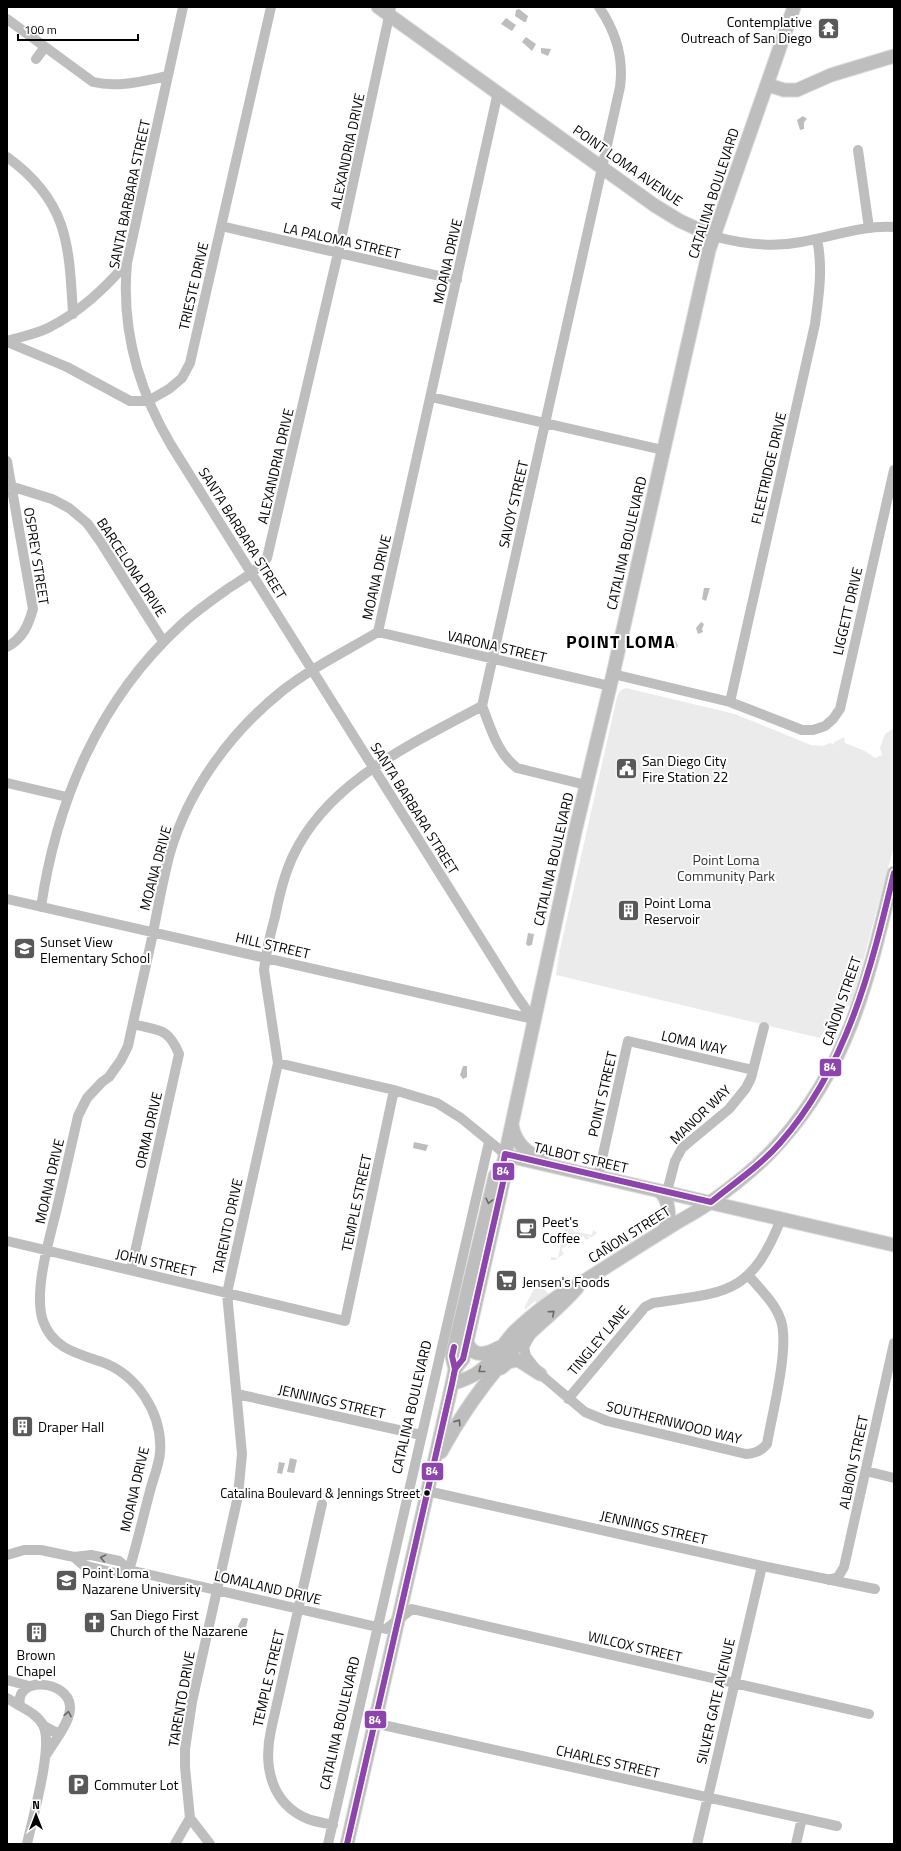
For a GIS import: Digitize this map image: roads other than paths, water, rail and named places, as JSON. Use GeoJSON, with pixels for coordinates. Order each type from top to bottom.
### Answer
{"type":"FeatureCollection","features":[{"type":"Feature","properties":{"kind":"main road","name":"POINT LOMA AVENUE"},"geometry":{"type":"LineString","coordinates":[[378,7],[391,11],[498,92],[665,212],[713,236]]}},
{"type":"Feature","properties":{"kind":"main road","name":"CATALINA BOULEVARD"},"geometry":{"type":"LineString","coordinates":[[455,1369],[463,1359],[467,1342],[504,1178],[504,1159],[533,1019],[713,236],[768,85],[794,7]]}},
{"type":"Feature","properties":{"kind":"main road"},"geometry":{"type":"LineString","coordinates":[[768,85],[784,90],[797,90],[836,73],[894,56]]}},
{"type":"Feature","properties":{"kind":"main road","name":"CAÑON STREET"},"geometry":{"type":"LineString","coordinates":[[452,1384],[483,1369],[502,1346],[541,1307],[559,1294],[581,1283],[710,1202],[760,1162],[779,1143],[808,1108],[833,1068],[851,1027],[863,993],[894,873]]}},
{"type":"Feature","properties":{"kind":"main road"},"geometry":{"type":"LineString","coordinates":[[511,1123],[514,1137],[520,1145],[554,1167]]}},
{"type":"Feature","properties":{"kind":"main road","name":"TALBOT STREET"},"geometry":{"type":"LineString","coordinates":[[504,1159],[517,1158],[664,1194],[710,1202],[894,1245]]}},
{"type":"Feature","properties":{"kind":"main road","name":"CATALINA BOULEVARD"},"geometry":{"type":"LineString","coordinates":[[347,1844],[452,1384],[455,1369],[452,1356],[460,1320],[495,1176],[504,1159]]}},
{"type":"Feature","properties":{"kind":"main road"},"geometry":{"type":"LineString","coordinates":[[662,1232],[668,1222],[664,1194]]}},
{"type":"Feature","properties":{"kind":"main road","name":"CAÑON STREET"},"geometry":{"type":"LineString","coordinates":[[432,1468],[456,1424],[511,1352],[566,1300],[581,1283]]}},
{"type":"Feature","properties":{"kind":"main road"},"geometry":{"type":"LineString","coordinates":[[467,1342],[472,1350],[480,1354],[488,1353],[502,1346]]}},
{"type":"Feature","properties":{"kind":"main road"},"geometry":{"type":"LineString","coordinates":[[495,1372],[508,1362],[518,1360],[540,1374]]}},
{"type":"Feature","properties":{"kind":"street","name":"SANTA BARBARA STREET"},"geometry":{"type":"LineString","coordinates":[[183,7],[127,263],[126,297],[129,333],[134,359],[148,401],[171,445],[517,997],[533,1019]]}},
{"type":"Feature","properties":{"kind":"street","name":"TRIESTE DRIVE"},"geometry":{"type":"LineString","coordinates":[[148,401],[169,389],[182,378],[190,363],[271,7]]}},
{"type":"Feature","properties":{"kind":"street","name":"SAVOY STREET"},"geometry":{"type":"LineString","coordinates":[[482,706],[620,87],[622,72],[615,35],[599,7]]}},
{"type":"Feature","properties":{"kind":"street","name":"ALEXANDRIA DRIVE"},"geometry":{"type":"LineString","coordinates":[[41,906],[52,851],[67,797],[86,753],[108,713],[163,641],[197,610],[252,573],[261,566],[267,558],[338,253],[391,11]]}},
{"type":"Feature","properties":{"kind":"street"},"geometry":{"type":"LineString","coordinates":[[7,19],[93,82],[106,85],[120,85],[168,76]]}},
{"type":"Feature","properties":{"kind":"street"},"geometry":{"type":"LineString","coordinates":[[36,59],[46,47]]}},
{"type":"Feature","properties":{"kind":"street","name":"MOANA DRIVE"},"geometry":{"type":"LineString","coordinates":[[129,1570],[160,1453],[158,1426],[149,1402],[138,1387],[117,1370],[102,1362],[71,1352],[54,1340],[42,1320],[39,1299],[47,1251],[78,1116],[87,1098],[109,1076],[122,1060],[128,1046],[170,854],[186,812],[206,775],[234,736],[258,712],[283,691],[378,632],[498,92]]}},
{"type":"Feature","properties":{"kind":"street"},"geometry":{"type":"LineString","coordinates":[[858,150],[869,228]]}},
{"type":"Feature","properties":{"kind":"street"},"geometry":{"type":"LineString","coordinates":[[7,156],[24,169],[36,181],[54,207],[67,244],[73,314]]}},
{"type":"Feature","properties":{"kind":"street","name":"LA PALOMA STREET"},"geometry":{"type":"LineString","coordinates":[[221,226],[457,280]]}},
{"type":"Feature","properties":{"kind":"street","name":"POINT LOMA AVENUE"},"geometry":{"type":"LineString","coordinates":[[713,236],[745,243],[766,245],[792,244],[869,228],[894,226]]}},
{"type":"Feature","properties":{"kind":"street","name":"FLEETRIDGE DRIVE"},"geometry":{"type":"LineString","coordinates":[[730,702],[815,324],[820,284],[820,249],[817,239]]}},
{"type":"Feature","properties":{"kind":"street"},"geometry":{"type":"LineString","coordinates":[[7,342],[47,328],[73,314],[101,291],[127,263]]}},
{"type":"Feature","properties":{"kind":"street"},"geometry":{"type":"LineString","coordinates":[[7,342],[67,367],[130,401],[148,401]]}},
{"type":"Feature","properties":{"kind":"street"},"geometry":{"type":"LineString","coordinates":[[431,396],[663,450]]}},
{"type":"Feature","properties":{"kind":"street","name":"OSPREY STREET"},"geometry":{"type":"LineString","coordinates":[[7,461],[9,485],[33,609],[27,628],[22,636],[7,647]]}},
{"type":"Feature","properties":{"kind":"street","name":"LIGGETT DRIVE"},"geometry":{"type":"LineString","coordinates":[[797,729],[813,730],[822,727],[833,719],[840,709],[894,470]]}},
{"type":"Feature","properties":{"kind":"street","name":"BARCELONA DRIVE"},"geometry":{"type":"LineString","coordinates":[[9,485],[52,499],[69,508],[87,523],[100,540],[163,641]]}},
{"type":"Feature","properties":{"kind":"street","name":"VARONA STREET"},"geometry":{"type":"LineString","coordinates":[[378,632],[492,659],[730,702],[797,729]]}},
{"type":"Feature","properties":{"kind":"street"},"geometry":{"type":"LineString","coordinates":[[482,706],[500,750],[512,764],[526,771],[586,785]]}},
{"type":"Feature","properties":{"kind":"street","name":"TARENTO DRIVE"},"geometry":{"type":"LineString","coordinates":[[190,1818],[185,1767],[185,1749],[192,1702],[238,1496],[242,1469],[227,1293],[278,1063],[264,970],[265,957],[280,891],[287,868],[299,844],[311,825],[335,797],[374,768],[423,738],[482,706]]}},
{"type":"Feature","properties":{"kind":"street"},"geometry":{"type":"LineString","coordinates":[[7,783],[67,797]]}},
{"type":"Feature","properties":{"kind":"street","name":"HILL STREET"},"geometry":{"type":"LineString","coordinates":[[7,900],[41,906],[533,1019]]}},
{"type":"Feature","properties":{"kind":"street","name":"ORMA DRIVE"},"geometry":{"type":"LineString","coordinates":[[131,1270],[179,1054],[173,1039],[165,1032],[133,1024]]}},
{"type":"Feature","properties":{"kind":"street","name":"MANOR WAY"},"geometry":{"type":"LineString","coordinates":[[664,1194],[682,1148],[735,1103],[746,1088],[753,1070],[764,1027]]}},
{"type":"Feature","properties":{"kind":"street","name":"LOMA WAY"},"geometry":{"type":"LineString","coordinates":[[628,1041],[753,1070]]}},
{"type":"Feature","properties":{"kind":"street","name":"POINT STREET"},"geometry":{"type":"LineString","coordinates":[[598,1177],[628,1041]]}},
{"type":"Feature","properties":{"kind":"street","name":"TALBOT STREET"},"geometry":{"type":"LineString","coordinates":[[278,1063],[394,1090],[437,1103],[461,1118],[489,1142],[504,1159]]}},
{"type":"Feature","properties":{"kind":"street","name":"TEMPLE STREET"},"geometry":{"type":"LineString","coordinates":[[345,1321],[394,1090]]}},
{"type":"Feature","properties":{"kind":"street","name":"CATALINA BOULEVARD"},"geometry":{"type":"LineString","coordinates":[[328,1844],[489,1142]]}},
{"type":"Feature","properties":{"kind":"street","name":"TINGLEY LANE"},"geometry":{"type":"LineString","coordinates":[[568,1399],[645,1307],[653,1303],[714,1294],[736,1286],[749,1276],[763,1256],[781,1219]]}},
{"type":"Feature","properties":{"kind":"street","name":"JOHN STREET"},"geometry":{"type":"LineString","coordinates":[[7,1241],[345,1321]]}},
{"type":"Feature","properties":{"kind":"street","name":"SOUTHERNWOOD WAY"},"geometry":{"type":"LineString","coordinates":[[533,1331],[524,1347],[524,1353],[540,1374],[585,1412],[607,1421],[746,1454],[762,1450],[767,1444],[784,1346],[784,1329],[780,1316],[772,1303],[749,1276]]}},
{"type":"Feature","properties":{"kind":"street","name":"ALBION STREET"},"geometry":{"type":"LineString","coordinates":[[829,1580],[838,1577],[844,1567],[892,1363],[894,1343]]}},
{"type":"Feature","properties":{"kind":"street","name":"JENNINGS STREET"},"geometry":{"type":"LineString","coordinates":[[236,1394],[421,1435]]}},
{"type":"Feature","properties":{"kind":"street"},"geometry":{"type":"LineString","coordinates":[[866,1471],[894,1478]]}},
{"type":"Feature","properties":{"kind":"street","name":"JENNINGS STREET"},"geometry":{"type":"LineString","coordinates":[[427,1491],[762,1566],[875,1588]]}},
{"type":"Feature","properties":{"kind":"street","name":"TEMPLE STREET"},"geometry":{"type":"LineString","coordinates":[[322,1504],[268,1741],[268,1769],[275,1789],[291,1808],[307,1819],[333,1825]]}},
{"type":"Feature","properties":{"kind":"street","name":"LOMALAND DRIVE"},"geometry":{"type":"LineString","coordinates":[[7,1555],[24,1550],[41,1550],[74,1557],[91,1555],[118,1561],[129,1570],[386,1629],[397,1620]]}},
{"type":"Feature","properties":{"kind":"street","name":"SILVER GATE AVENUE"},"geometry":{"type":"LineString","coordinates":[[697,1844],[762,1566]]}},
{"type":"Feature","properties":{"kind":"street","name":"WILCOX STREET"},"geometry":{"type":"LineString","coordinates":[[397,1620],[412,1609],[869,1714]]}},
{"type":"Feature","properties":{"kind":"street"},"geometry":{"type":"LineString","coordinates":[[7,1680],[28,1686],[41,1684],[55,1687],[65,1694],[70,1705],[67,1722],[46,1755]]}},
{"type":"Feature","properties":{"kind":"street"},"geometry":{"type":"LineString","coordinates":[[20,1706],[19,1699],[24,1689],[28,1686]]}},
{"type":"Feature","properties":{"kind":"street"},"geometry":{"type":"LineString","coordinates":[[7,1698],[33,1713],[44,1726],[55,1732],[61,1732]]}},
{"type":"Feature","properties":{"kind":"street","name":"CHARLES STREET"},"geometry":{"type":"LineString","coordinates":[[374,1723],[837,1826]]}},
{"type":"Feature","properties":{"kind":"street"},"geometry":{"type":"LineString","coordinates":[[27,1844],[46,1755],[44,1726]]}},
{"type":"Feature","properties":{"kind":"street"},"geometry":{"type":"LineString","coordinates":[[175,1844],[190,1818],[210,1844]]}},
{"type":"Feature","properties":{"kind":"street"},"geometry":{"type":"LineString","coordinates":[[796,1844],[802,1818]]}},
{"type":"Feature","properties":{"kind":"place","name":"Contemplative Outreach of San Diego"},"geometry":{"type":"Point","coordinates":[828,29]}},
{"type":"Feature","properties":{"kind":"place","name":"San Diego City Fire Station 22"},"geometry":{"type":"Point","coordinates":[627,768]}},
{"type":"Feature","properties":{"kind":"place","name":"Point Loma Reservoir"},"geometry":{"type":"Point","coordinates":[628,910]}},
{"type":"Feature","properties":{"kind":"place","name":"Sunset View Elementary School"},"geometry":{"type":"Point","coordinates":[24,949]}},
{"type":"Feature","properties":{"kind":"place","name":"Peet's Coffee"},"geometry":{"type":"Point","coordinates":[526,1229]}},
{"type":"Feature","properties":{"kind":"place","name":"Jensen's Foods"},"geometry":{"type":"Point","coordinates":[507,1281]}},
{"type":"Feature","properties":{"kind":"place","name":"Draper Hall"},"geometry":{"type":"Point","coordinates":[23,1426]}},
{"type":"Feature","properties":{"kind":"place","name":"Catalina Boulevard & Jennings Street"},"geometry":{"type":"Point","coordinates":[427,1493]}},
{"type":"Feature","properties":{"kind":"place","name":"Point Loma Nazarene University"},"geometry":{"type":"Point","coordinates":[66,1580]}},
{"type":"Feature","properties":{"kind":"place","name":"San Diego First Church of the Nazarene"},"geometry":{"type":"Point","coordinates":[95,1622]}},
{"type":"Feature","properties":{"kind":"place","name":"Brown Chapel"},"geometry":{"type":"Point","coordinates":[36,1632]}},
{"type":"Feature","properties":{"kind":"place","name":"Commuter Lot"},"geometry":{"type":"Point","coordinates":[79,1784]}},
{"type":"Feature","properties":{"kind":"district","name":"POINT LOMA"},"geometry":{"type":"Point","coordinates":[621,641]}},
{"type":"Feature","properties":{"kind":"park label","name":"Point Loma Community Park"},"geometry":{"type":"Point","coordinates":[726,868]}}]}
